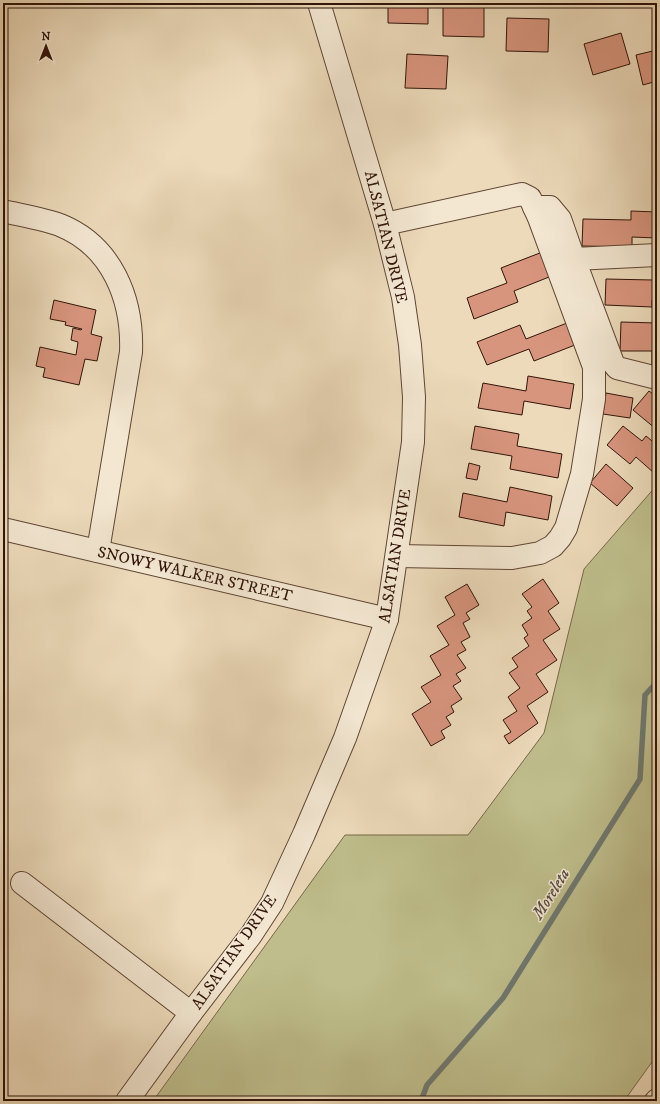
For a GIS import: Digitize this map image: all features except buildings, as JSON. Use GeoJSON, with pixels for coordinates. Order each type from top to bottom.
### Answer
{"type":"FeatureCollection","features":[{"type":"Feature","properties":{"kind":"street","name":"ALSATIAN DRIVE"},"geometry":{"type":"LineString","coordinates":[[127,1101],[272,903],[284,880],[345,738],[387,619],[413,442],[414,396],[410,345],[403,297],[386,224],[319,3]]}},
{"type":"Feature","properties":{"kind":"street"},"geometry":{"type":"LineString","coordinates":[[386,224],[528,200],[550,207],[560,219],[613,363],[617,368],[657,378]]}},
{"type":"Feature","properties":{"kind":"street"},"geometry":{"type":"LineString","coordinates":[[397,556],[512,558],[526,556],[540,553],[553,546],[566,528],[582,474],[594,399],[595,373],[594,367],[528,200]]}},
{"type":"Feature","properties":{"kind":"street"},"geometry":{"type":"LineString","coordinates":[[3,211],[59,224],[88,241],[100,253],[115,274],[128,305],[131,323],[131,352],[98,551]]}},
{"type":"Feature","properties":{"kind":"street"},"geometry":{"type":"LineString","coordinates":[[574,259],[657,255]]}},
{"type":"Feature","properties":{"kind":"street","name":"SNOWY WALKER STREET"},"geometry":{"type":"LineString","coordinates":[[3,529],[387,619]]}},
{"type":"Feature","properties":{"kind":"street"},"geometry":{"type":"LineString","coordinates":[[22,883],[191,1013]]}},
{"type":"Feature","properties":{"kind":"shaded area"},"geometry":{"type":"Polygon","coordinates":[[[657,485],[657,1055],[624,1101],[153,1101],[345,835],[468,835],[544,733],[584,569],[657,485]]]}},
{"type":"Feature","properties":{"kind":"waterway","name":"Moreleta"},"geometry":{"type":"LineString","coordinates":[[421,1101],[427,1085],[503,998],[640,779],[645,695],[657,682]]}}]}
